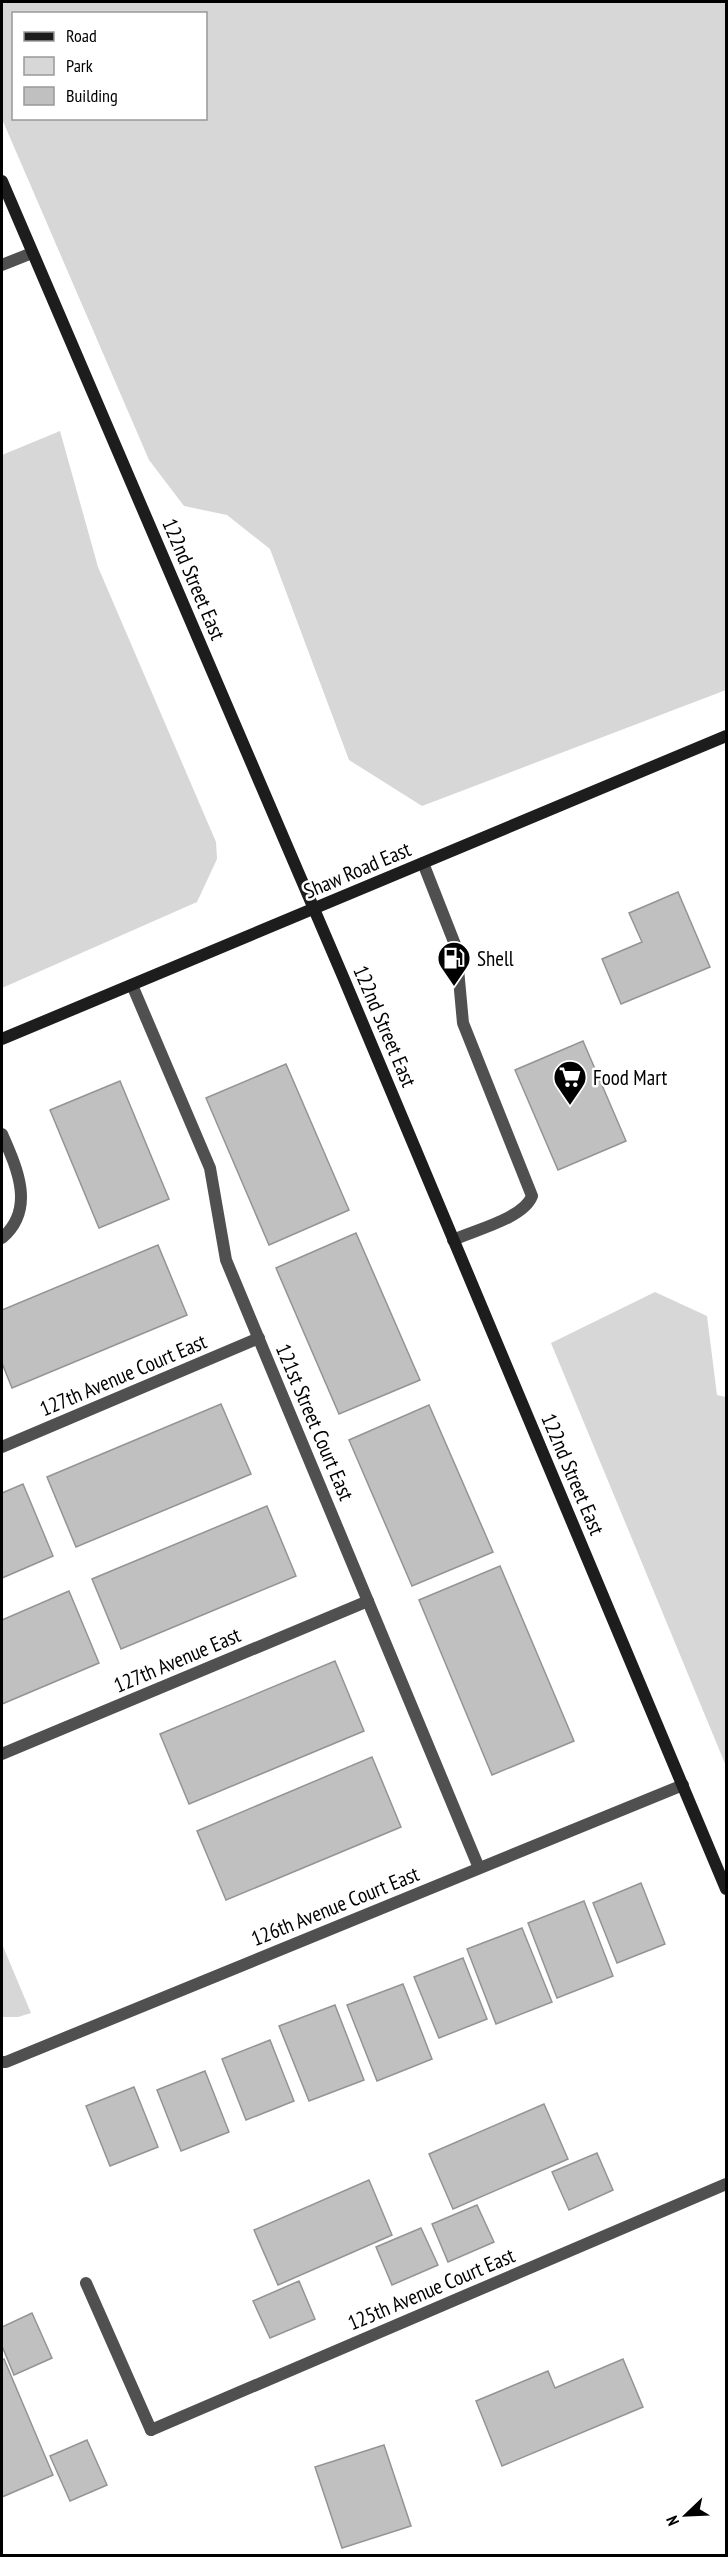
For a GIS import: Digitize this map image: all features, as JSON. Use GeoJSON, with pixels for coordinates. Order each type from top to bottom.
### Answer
{"type":"FeatureCollection","features":[{"type":"Feature","properties":{"kind":"main road","name":"122nd Street East"},"geometry":{"type":"LineString","coordinates":[[2,181],[314,909],[726,1889]]}},
{"type":"Feature","properties":{"kind":"main road","name":"Shaw Road East"},"geometry":{"type":"LineString","coordinates":[[2,1039],[726,736]]}},
{"type":"Feature","properties":{"kind":"street"},"geometry":{"type":"LineString","coordinates":[[2,265],[32,253]]}},
{"type":"Feature","properties":{"kind":"street"},"geometry":{"type":"LineString","coordinates":[[423,863],[456,947],[463,1023],[532,1196],[529,1205],[515,1214],[453,1240]]}},
{"type":"Feature","properties":{"kind":"street","name":"121st Street Court East"},"geometry":{"type":"LineString","coordinates":[[132,985],[210,1168],[226,1260],[479,1868]]}},
{"type":"Feature","properties":{"kind":"street"},"geometry":{"type":"LineString","coordinates":[[2,1134],[16,1166],[22,1191],[20,1211],[9,1232],[2,1239]]}},
{"type":"Feature","properties":{"kind":"street","name":"127th Avenue Court East"},"geometry":{"type":"LineString","coordinates":[[2,1447],[259,1338]]}},
{"type":"Feature","properties":{"kind":"street","name":"127th Avenue East"},"geometry":{"type":"LineString","coordinates":[[2,1754],[368,1601]]}},
{"type":"Feature","properties":{"kind":"street","name":"126th Avenue Court East"},"geometry":{"type":"LineString","coordinates":[[2,2062],[683,1785]]}},
{"type":"Feature","properties":{"kind":"street","name":"125th Avenue Court East"},"geometry":{"type":"LineString","coordinates":[[86,2283],[151,2430],[726,2184]]}},
{"type":"Feature","properties":{"kind":"green space"},"geometry":{"type":"Polygon","coordinates":[[[2,2],[726,2],[726,690],[422,806],[349,760],[270,549],[227,515],[184,506],[149,460],[2,119],[2,2]]]}},
{"type":"Feature","properties":{"kind":"green space"},"geometry":{"type":"Polygon","coordinates":[[[60,431],[98,567],[216,842],[217,859],[197,902],[2,988],[2,455],[60,431]]]}},
{"type":"Feature","properties":{"kind":"green space"},"geometry":{"type":"Polygon","coordinates":[[[655,1292],[707,1316],[717,1395],[726,1397],[726,1766],[551,1343],[655,1292]]]}},
{"type":"Feature","properties":{"kind":"green space"},"geometry":{"type":"Polygon","coordinates":[[[2,1944],[31,2013],[18,2017],[2,2017],[2,1944]]]}},
{"type":"Feature","properties":{"kind":"building"},"geometry":{"type":"Polygon","coordinates":[[[678,892],[710,967],[621,1004],[602,959],[642,942],[629,913],[678,892]]]}},
{"type":"Feature","properties":{"kind":"building","name":"Food Mart"},"geometry":{"type":"Polygon","coordinates":[[[583,1041],[626,1141],[558,1170],[515,1070],[583,1041]]]}},
{"type":"Feature","properties":{"kind":"building"},"geometry":{"type":"Polygon","coordinates":[[[286,1064],[349,1210],[269,1245],[206,1098],[286,1064]]]}},
{"type":"Feature","properties":{"kind":"building"},"geometry":{"type":"Polygon","coordinates":[[[120,1081],[169,1199],[99,1228],[50,1110],[120,1081]]]}},
{"type":"Feature","properties":{"kind":"building"},"geometry":{"type":"Polygon","coordinates":[[[356,1233],[420,1380],[339,1414],[276,1268],[356,1233]]]}},
{"type":"Feature","properties":{"kind":"building"},"geometry":{"type":"Polygon","coordinates":[[[158,1245],[187,1315],[12,1388],[2,1363],[2,1310],[158,1245]]]}},
{"type":"Feature","properties":{"kind":"building"},"geometry":{"type":"Polygon","coordinates":[[[221,1404],[251,1474],[76,1547],[47,1477],[221,1404]]]}},
{"type":"Feature","properties":{"kind":"building"},"geometry":{"type":"Polygon","coordinates":[[[429,1405],[493,1552],[412,1586],[349,1440],[429,1405]]]}},
{"type":"Feature","properties":{"kind":"building"},"geometry":{"type":"Polygon","coordinates":[[[23,1484],[53,1556],[2,1578],[2,1493],[23,1484]]]}},
{"type":"Feature","properties":{"kind":"building"},"geometry":{"type":"Polygon","coordinates":[[[267,1506],[296,1576],[121,1649],[92,1579],[267,1506]]]}},
{"type":"Feature","properties":{"kind":"building"},"geometry":{"type":"Polygon","coordinates":[[[500,1566],[574,1741],[492,1775],[419,1600],[500,1566]]]}},
{"type":"Feature","properties":{"kind":"building"},"geometry":{"type":"Polygon","coordinates":[[[69,1591],[99,1663],[2,1704],[2,1620],[69,1591]]]}},
{"type":"Feature","properties":{"kind":"building"},"geometry":{"type":"Polygon","coordinates":[[[335,1661],[364,1731],[189,1804],[160,1734],[335,1661]]]}},
{"type":"Feature","properties":{"kind":"building"},"geometry":{"type":"Polygon","coordinates":[[[372,1757],[401,1827],[226,1900],[197,1831],[372,1757]]]}},
{"type":"Feature","properties":{"kind":"building"},"geometry":{"type":"Polygon","coordinates":[[[641,1883],[665,1944],[617,1963],[593,1903],[641,1883]]]}},
{"type":"Feature","properties":{"kind":"building"},"geometry":{"type":"Polygon","coordinates":[[[584,1901],[613,1976],[557,1998],[528,1923],[584,1901]]]}},
{"type":"Feature","properties":{"kind":"building"},"geometry":{"type":"Polygon","coordinates":[[[522,1928],[552,2002],[496,2024],[467,1949],[522,1928]]]}},
{"type":"Feature","properties":{"kind":"building"},"geometry":{"type":"Polygon","coordinates":[[[463,1958],[487,2019],[439,2038],[414,1977],[463,1958]]]}},
{"type":"Feature","properties":{"kind":"building"},"geometry":{"type":"Polygon","coordinates":[[[403,1984],[432,2059],[377,2081],[347,2005],[403,1984]]]}},
{"type":"Feature","properties":{"kind":"building"},"geometry":{"type":"Polygon","coordinates":[[[335,2005],[364,2080],[309,2101],[279,2026],[335,2005]]]}},
{"type":"Feature","properties":{"kind":"building"},"geometry":{"type":"Polygon","coordinates":[[[270,2040],[294,2101],[246,2120],[222,2059],[270,2040]]]}},
{"type":"Feature","properties":{"kind":"building"},"geometry":{"type":"Polygon","coordinates":[[[205,2071],[229,2132],[181,2151],[157,2090],[205,2071]]]}},
{"type":"Feature","properties":{"kind":"building"},"geometry":{"type":"Polygon","coordinates":[[[134,2087],[158,2147],[110,2166],[86,2106],[134,2087]]]}},
{"type":"Feature","properties":{"kind":"building"},"geometry":{"type":"Polygon","coordinates":[[[544,2104],[568,2159],[453,2209],[429,2154],[544,2104]]]}},
{"type":"Feature","properties":{"kind":"building"},"geometry":{"type":"Polygon","coordinates":[[[597,2153],[613,2190],[569,2210],[552,2172],[597,2153]]]}},
{"type":"Feature","properties":{"kind":"building"},"geometry":{"type":"Polygon","coordinates":[[[369,2180],[392,2235],[278,2285],[254,2230],[369,2180]]]}},
{"type":"Feature","properties":{"kind":"building"},"geometry":{"type":"Polygon","coordinates":[[[477,2205],[494,2242],[448,2262],[432,2224],[477,2205]]]}},
{"type":"Feature","properties":{"kind":"building"},"geometry":{"type":"Polygon","coordinates":[[[421,2228],[438,2265],[392,2285],[376,2247],[421,2228]]]}},
{"type":"Feature","properties":{"kind":"building"},"geometry":{"type":"Polygon","coordinates":[[[299,2281],[315,2319],[270,2338],[253,2301],[299,2281]]]}},
{"type":"Feature","properties":{"kind":"building"},"geometry":{"type":"Polygon","coordinates":[[[32,2313],[52,2358],[14,2375],[2,2346],[2,2327],[32,2313]]]}},
{"type":"Feature","properties":{"kind":"building"},"geometry":{"type":"Polygon","coordinates":[[[4,2359],[53,2475],[2,2497],[2,2360],[4,2359]]]}},
{"type":"Feature","properties":{"kind":"building"},"geometry":{"type":"Polygon","coordinates":[[[623,2359],[643,2407],[502,2466],[476,2401],[548,2371],[555,2388],[623,2359]]]}},
{"type":"Feature","properties":{"kind":"building"},"geometry":{"type":"Polygon","coordinates":[[[87,2440],[107,2485],[70,2501],[50,2456],[87,2440]]]}},
{"type":"Feature","properties":{"kind":"building"},"geometry":{"type":"Polygon","coordinates":[[[384,2445],[411,2526],[342,2548],[315,2467],[384,2445]]]}},
{"type":"Feature","properties":{"kind":"place","name":"Shell"},"geometry":{"type":"Point","coordinates":[454,987]}},
{"type":"Feature","properties":{"kind":"place","name":"Food Mart"},"geometry":{"type":"Point","coordinates":[570,1106]}}]}
